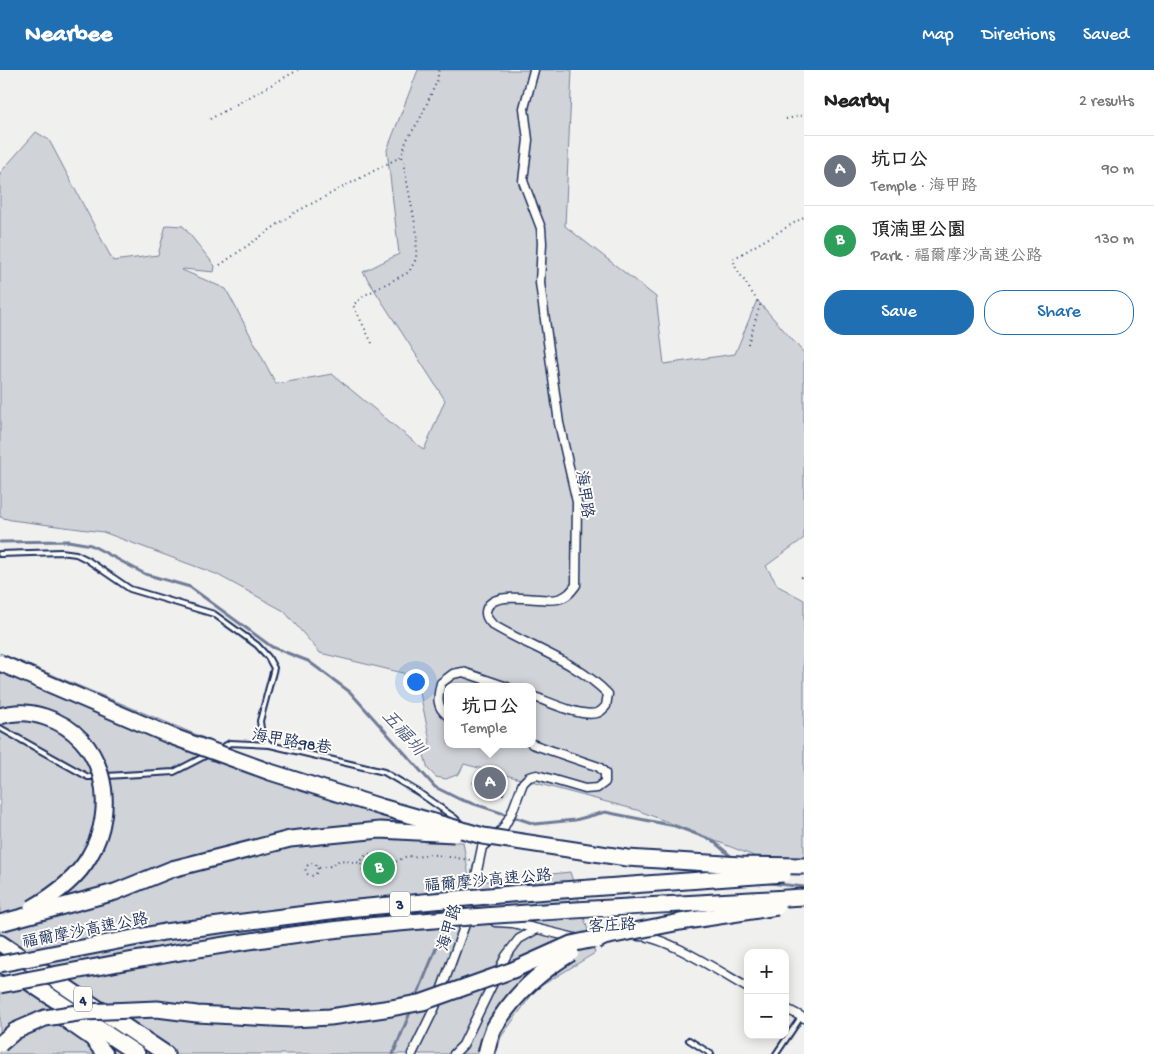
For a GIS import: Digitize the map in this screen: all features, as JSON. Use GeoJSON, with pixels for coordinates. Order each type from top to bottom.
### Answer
{"type":"FeatureCollection","features":[{"type":"Feature","properties":{"kind":"highway"},"geometry":{"type":"LineString","coordinates":[[0,662],[171,736],[270,772],[381,807],[482,842]]}},
{"type":"Feature","properties":{"kind":"highway"},"geometry":{"type":"LineString","coordinates":[[0,716],[28,712],[64,725],[75,733],[91,751],[101,775],[104,796],[102,821],[97,840],[89,858],[77,873],[45,900],[0,922]]}},
{"type":"Feature","properties":{"kind":"highway"},"geometry":{"type":"LineString","coordinates":[[0,922],[115,892],[172,869],[290,839],[380,830],[627,858],[740,865],[804,866]]}},
{"type":"Feature","properties":{"kind":"highway","name":"福爾摩沙高速公路"},"geometry":{"type":"LineString","coordinates":[[0,964],[164,932],[346,909],[521,893],[804,873]]}},
{"type":"Feature","properties":{"kind":"highway","name":"3"},"geometry":{"type":"LineString","coordinates":[[0,985],[174,952],[349,928],[523,913],[804,897]]}},
{"type":"Feature","properties":{"kind":"highway"},"geometry":{"type":"LineString","coordinates":[[0,1044],[15,1031],[45,1018],[84,1012],[157,1009],[197,1014],[292,1019],[330,1017],[391,1008],[423,1002],[513,970],[571,944],[680,922],[804,904]]}},
{"type":"Feature","properties":{"kind":"highway"},"geometry":{"type":"LineString","coordinates":[[486,1054],[494,1029],[519,993],[557,962],[604,937]]}},
{"type":"Feature","properties":{"kind":"highway","name":"4"},"geometry":{"type":"LineString","coordinates":[[2,944],[166,1054]]}},
{"type":"Feature","properties":{"kind":"highway","name":"4"},"geometry":{"type":"LineString","coordinates":[[0,964],[137,1054]]}},
{"type":"Feature","properties":{"kind":"highway"},"geometry":{"type":"LineString","coordinates":[[0,975],[92,1038],[105,1054]]}},
{"type":"Feature","properties":{"kind":"street","name":"海甲路"},"geometry":{"type":"LineString","coordinates":[[534,70],[524,108],[528,140],[523,181],[541,228],[540,283],[559,423],[577,502],[576,585],[569,595],[557,600],[505,598],[488,604],[485,611],[487,618],[493,625],[581,672],[608,694],[606,706],[599,712],[588,713],[572,710],[536,697]]}},
{"type":"Feature","properties":{"kind":"street"},"geometry":{"type":"LineString","coordinates":[[444,713],[437,700],[442,683],[453,674],[463,672],[495,683]]}},
{"type":"Feature","properties":{"kind":"street"},"geometry":{"type":"LineString","coordinates":[[482,842],[503,829],[523,783],[529,777],[537,775],[584,789],[597,788],[605,782],[605,773],[599,767],[536,745]]}},
{"type":"Feature","properties":{"kind":"street","name":"海甲路"},"geometry":{"type":"LineString","coordinates":[[412,1054],[436,1007],[467,919],[482,842]]}},
{"type":"Feature","properties":{"kind":"street","name":"客庄路"},"geometry":{"type":"LineString","coordinates":[[467,919],[513,923],[584,940],[647,936],[695,957],[744,986]]}},
{"type":"Feature","properties":{"kind":"street"},"geometry":{"type":"LineString","coordinates":[[454,1054],[463,1045],[506,956],[519,939],[537,929]]}},
{"type":"Feature","properties":{"kind":"street"},"geometry":{"type":"LineString","coordinates":[[789,1010],[803,1018]]}},
{"type":"Feature","properties":{"kind":"lane"},"geometry":{"type":"LineString","coordinates":[[0,554],[61,552],[76,554],[130,589],[214,614],[257,644],[274,668],[260,721],[262,737],[270,745]]}},
{"type":"Feature","properties":{"kind":"lane","name":"海甲路98巷"},"geometry":{"type":"LineString","coordinates":[[0,728],[88,777],[174,772],[230,744],[270,745],[384,772],[418,792],[455,818],[482,842]]}},
{"type":"Feature","properties":{"kind":"lane"},"geometry":{"type":"LineString","coordinates":[[776,1054],[803,1018]]}},
{"type":"Feature","properties":{"kind":"lane"},"geometry":{"type":"LineString","coordinates":[[689,1040],[712,1054]]}},
{"type":"Feature","properties":{"kind":"path"},"geometry":{"type":"LineString","coordinates":[[210,119],[298,70]]}},
{"type":"Feature","properties":{"kind":"path"},"geometry":{"type":"LineString","coordinates":[[372,343],[353,305],[365,295],[409,272],[416,259],[416,234],[402,156],[406,141],[420,119],[437,81],[439,70]]}},
{"type":"Feature","properties":{"kind":"path"},"geometry":{"type":"LineString","coordinates":[[786,119],[804,115]]}},
{"type":"Feature","properties":{"kind":"path"},"geometry":{"type":"LineString","coordinates":[[220,265],[294,213],[402,156]]}},
{"type":"Feature","properties":{"kind":"path"},"geometry":{"type":"LineString","coordinates":[[748,344],[760,305],[736,268],[733,259],[804,217]]}},
{"type":"Feature","properties":{"kind":"path"},"geometry":{"type":"LineString","coordinates":[[370,853],[377,855],[381,863],[381,868],[376,873],[369,874],[363,870],[361,863],[364,856],[370,853]]}},
{"type":"Feature","properties":{"kind":"path"},"geometry":{"type":"LineString","coordinates":[[381,863],[395,862],[407,856],[418,857],[428,854],[478,861]]}},
{"type":"Feature","properties":{"kind":"path"},"geometry":{"type":"LineString","coordinates":[[318,868],[330,866],[340,860],[361,863]]}},
{"type":"Feature","properties":{"kind":"path"},"geometry":{"type":"LineString","coordinates":[[311,863],[315,864],[318,868],[317,872],[310,876],[306,873],[305,869],[311,863]]}},
{"type":"Feature","properties":{"kind":"shaded area"},"geometry":{"type":"Polygon","coordinates":[[[418,70],[572,70],[565,226],[656,297],[664,364],[735,354],[757,300],[804,353],[804,538],[766,566],[778,586],[804,600],[804,870],[759,858],[637,810],[464,764],[459,774],[446,779],[436,777],[428,769],[424,755],[430,741],[420,693],[403,673],[320,653],[284,611],[216,574],[103,532],[0,517],[0,173],[36,132],[49,140],[113,261],[158,255],[166,225],[183,226],[215,266],[214,272],[182,270],[226,289],[276,384],[332,374],[424,450],[445,400],[363,272],[399,254],[387,150],[418,70]]]}},
{"type":"Feature","properties":{"kind":"shaded area"},"geometry":{"type":"Polygon","coordinates":[[[0,653],[298,777],[436,816],[424,842],[463,842],[470,883],[570,872],[595,953],[536,989],[501,1037],[496,1054],[0,1054],[0,653]]]}},
{"type":"Feature","properties":{"kind":"building"},"geometry":{"type":"Polygon","coordinates":[[[480,772],[507,783],[503,795],[473,783],[480,772]]]}},
{"type":"Feature","properties":{"kind":"waterway","name":"五福圳"},"geometry":{"type":"LineString","coordinates":[[0,542],[68,541],[91,545],[145,574],[190,587],[272,647],[308,661],[350,692],[435,787],[459,799],[535,824],[575,820],[605,812],[675,826],[712,840],[734,859]]}},
{"type":"Feature","properties":{"kind":"waterway","name":"五福圳"},"geometry":{"type":"LineString","coordinates":[[762,882],[804,887]]}},
{"type":"Feature","properties":{"kind":"waterway"},"geometry":{"type":"LineString","coordinates":[[416,998],[441,936]]}},
{"type":"Feature","properties":{"kind":"waterway"},"geometry":{"type":"LineString","coordinates":[[393,1054],[412,1008]]}},
{"type":"Feature","properties":{"kind":"place","name":"坑口公"},"geometry":{"type":"Point","coordinates":[490,783]}},
{"type":"Feature","properties":{"kind":"place","name":"頂湳里公園"},"geometry":{"type":"Point","coordinates":[379,868]}}]}
